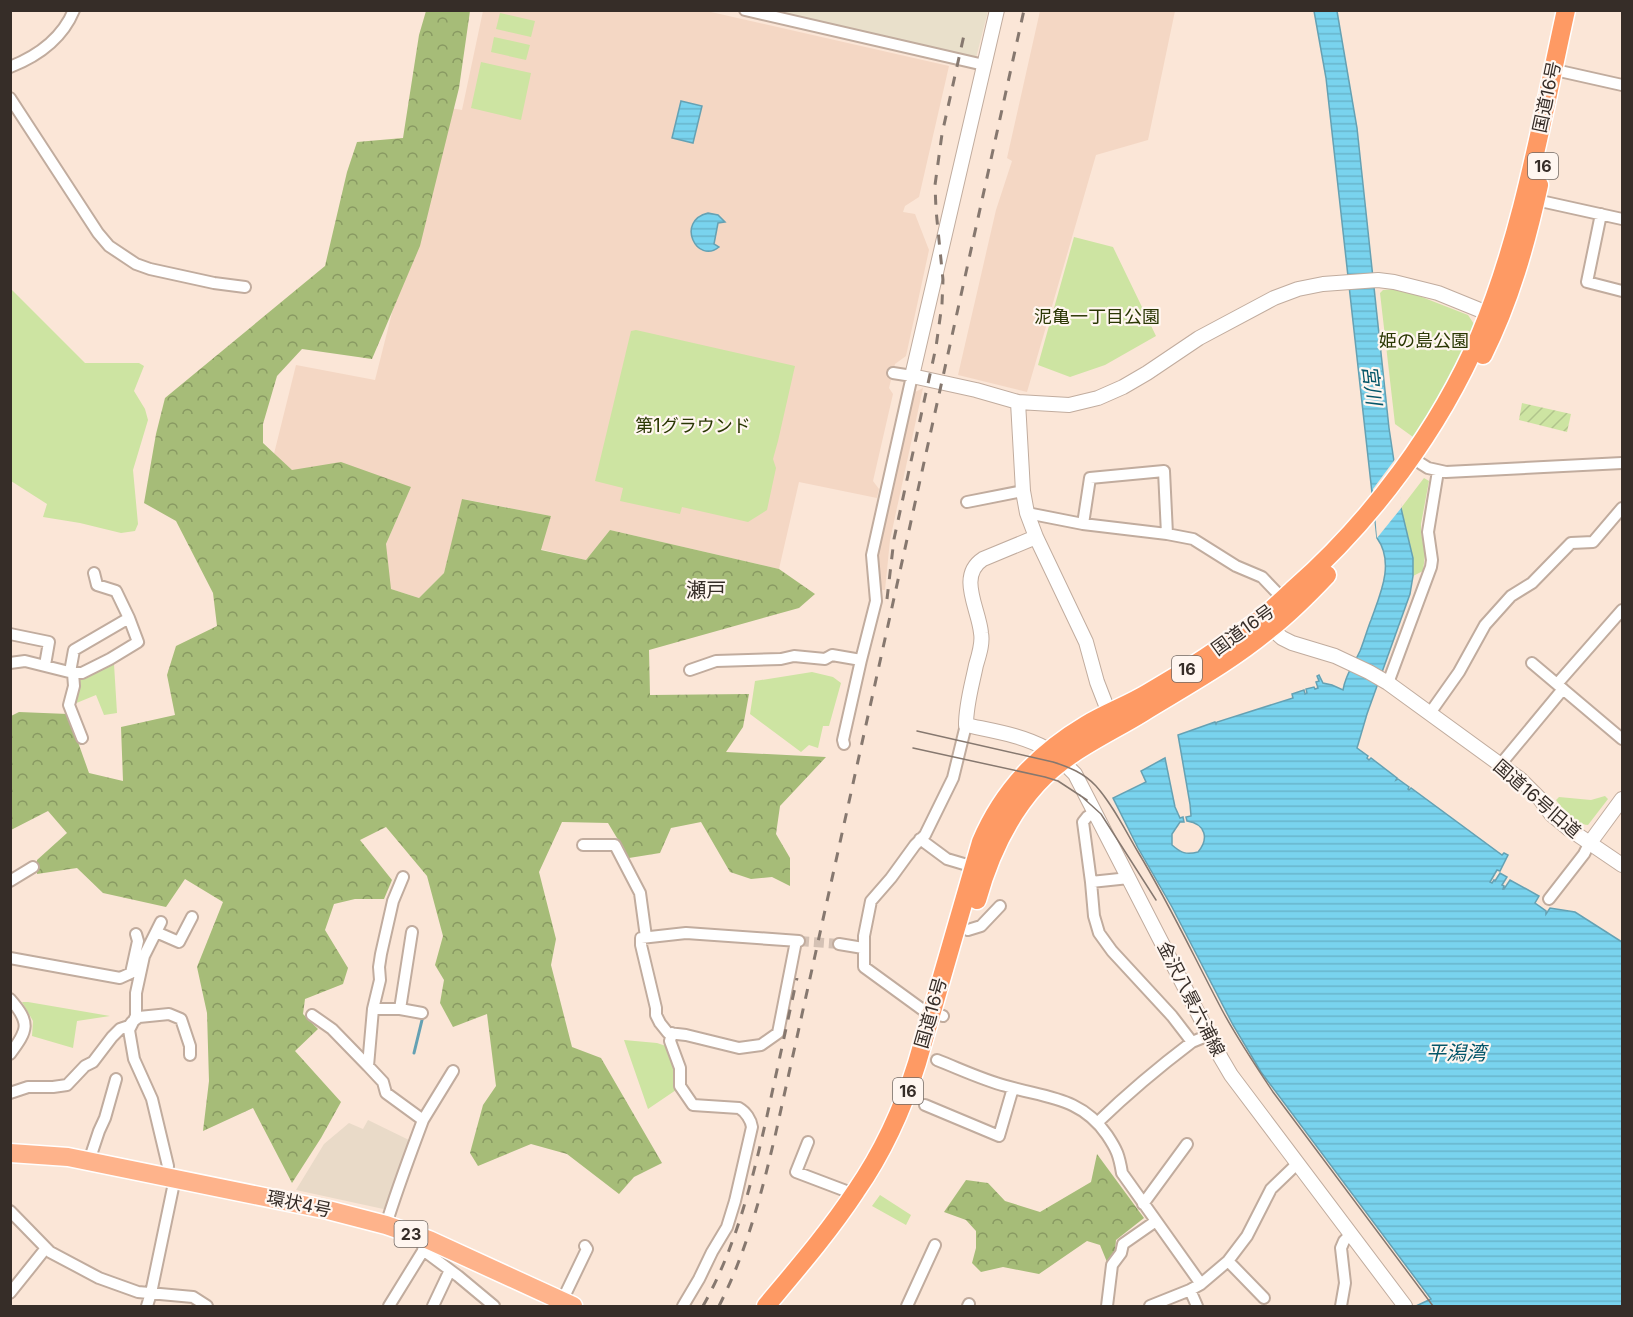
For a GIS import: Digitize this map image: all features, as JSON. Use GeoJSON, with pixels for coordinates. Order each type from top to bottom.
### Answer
{"type":"FeatureCollection","features":[{"type":"Feature","properties":{"kind":"highway","name":"国道16号"},"geometry":{"type":"LineString","coordinates":[[766,1306],[829,1229],[877,1156],[908,1092],[968,930],[990,858],[1001,834],[1055,756],[1078,749],[1123,725],[1196,680],[1321,582],[1399,483],[1420,463],[1472,377],[1494,315],[1528,182],[1566,10]]}},
{"type":"Feature","properties":{"kind":"highway","name":"国道16号"},"geometry":{"type":"LineString","coordinates":[[1399,483],[1480,335],[1494,315],[1520,262],[1536,200],[1577,10]]}},
{"type":"Feature","properties":{"kind":"highway","name":"国道16号"},"geometry":{"type":"LineString","coordinates":[[780,1306],[844,1227],[877,1179],[898,1143],[922,1084],[981,842],[996,811],[1009,792],[1055,756],[1088,724],[1146,694],[1265,624],[1283,599],[1375,514]]}},
{"type":"Feature","properties":{"kind":"main road","name":"環状4号"},"geometry":{"type":"LineString","coordinates":[[10,1153],[52,1155],[89,1161],[328,1210],[386,1225],[426,1245],[567,1304]]}},
{"type":"Feature","properties":{"kind":"street"},"geometry":{"type":"LineString","coordinates":[[10,67],[35,56],[53,41],[68,24],[74,10]]}},
{"type":"Feature","properties":{"kind":"street"},"geometry":{"type":"LineString","coordinates":[[744,10],[984,65]]}},
{"type":"Feature","properties":{"kind":"street"},"geometry":{"type":"LineString","coordinates":[[844,744],[843,740],[876,601],[872,555],[997,10]]}},
{"type":"Feature","properties":{"kind":"street"},"geometry":{"type":"LineString","coordinates":[[1564,72],[1623,86]]}},
{"type":"Feature","properties":{"kind":"street"},"geometry":{"type":"LineString","coordinates":[[10,98],[98,233],[109,246],[136,264],[150,269],[224,285],[245,287]]}},
{"type":"Feature","properties":{"kind":"street"},"geometry":{"type":"LineString","coordinates":[[1536,200],[1623,219]]}},
{"type":"Feature","properties":{"kind":"street"},"geometry":{"type":"LineString","coordinates":[[1601,214],[1587,282],[1623,291]]}},
{"type":"Feature","properties":{"kind":"street"},"geometry":{"type":"LineString","coordinates":[[893,373],[1018,402],[1069,405],[1098,398],[1123,387],[1199,338],[1274,298],[1298,289],[1323,284],[1375,280],[1395,282],[1438,293],[1494,315]]}},
{"type":"Feature","properties":{"kind":"street"},"geometry":{"type":"LineString","coordinates":[[1018,402],[1023,492],[1027,513],[1086,642],[1097,682],[1109,713]]}},
{"type":"Feature","properties":{"kind":"street"},"geometry":{"type":"LineString","coordinates":[[1420,463],[1446,472],[1623,463]]}},
{"type":"Feature","properties":{"kind":"street"},"geometry":{"type":"LineString","coordinates":[[1083,524],[1090,478],[1164,471],[1167,534]]}},
{"type":"Feature","properties":{"kind":"street"},"geometry":{"type":"LineString","coordinates":[[1385,681],[1431,567],[1428,532],[1438,471]]}},
{"type":"Feature","properties":{"kind":"street"},"geometry":{"type":"LineString","coordinates":[[967,502],[1023,492]]}},
{"type":"Feature","properties":{"kind":"street"},"geometry":{"type":"LineString","coordinates":[[1430,713],[1459,672],[1485,625],[1511,596],[1532,583],[1571,543],[1593,542],[1623,508]]}},
{"type":"Feature","properties":{"kind":"street"},"geometry":{"type":"LineString","coordinates":[[1027,513],[1083,524],[1193,539],[1236,566],[1262,577],[1283,599]]}},
{"type":"Feature","properties":{"kind":"street"},"geometry":{"type":"LineString","coordinates":[[937,1015],[923,1010],[864,967],[864,936],[871,901],[925,835],[954,778],[966,725],[966,709],[981,645],[982,633],[971,588],[972,569],[982,559],[1036,537]]}},
{"type":"Feature","properties":{"kind":"street"},"geometry":{"type":"LineString","coordinates":[[10,663],[25,661],[82,673],[138,642],[116,591],[97,585],[94,573]]}},
{"type":"Feature","properties":{"kind":"street"},"geometry":{"type":"LineString","coordinates":[[1500,765],[1560,686],[1623,610]]}},
{"type":"Feature","properties":{"kind":"street"},"geometry":{"type":"LineString","coordinates":[[82,738],[69,705],[74,686],[71,672],[74,650],[129,618]]}},
{"type":"Feature","properties":{"kind":"street","name":"国道16号旧道"},"geometry":{"type":"LineString","coordinates":[[1265,624],[1292,643],[1335,656],[1385,681],[1527,786],[1558,820],[1589,844],[1623,799]]}},
{"type":"Feature","properties":{"kind":"street"},"geometry":{"type":"LineString","coordinates":[[10,634],[49,642],[45,666]]}},
{"type":"Feature","properties":{"kind":"street"},"geometry":{"type":"LineString","coordinates":[[690,670],[716,661],[781,659],[794,656],[825,659],[832,655],[861,660]]}},
{"type":"Feature","properties":{"kind":"street"},"geometry":{"type":"LineString","coordinates":[[1532,663],[1623,739]]}},
{"type":"Feature","properties":{"kind":"street","name":"金沢八景六浦線"},"geometry":{"type":"LineString","coordinates":[[966,725],[1012,735],[1055,756],[1075,774],[1231,1075],[1405,1306]]}},
{"type":"Feature","properties":{"kind":"street"},"geometry":{"type":"LineString","coordinates":[[1095,812],[1083,822],[1094,916],[1099,933],[1192,1042]]}},
{"type":"Feature","properties":{"kind":"street"},"geometry":{"type":"LineString","coordinates":[[920,839],[947,859],[974,867]]}},
{"type":"Feature","properties":{"kind":"street"},"geometry":{"type":"LineString","coordinates":[[1549,899],[1584,854],[1589,844],[1623,865]]}},
{"type":"Feature","properties":{"kind":"street"},"geometry":{"type":"LineString","coordinates":[[583,845],[615,845],[640,893],[646,938]]}},
{"type":"Feature","properties":{"kind":"street"},"geometry":{"type":"LineString","coordinates":[[10,881],[33,867]]}},
{"type":"Feature","properties":{"kind":"street"},"geometry":{"type":"LineString","coordinates":[[368,1066],[373,1009],[380,980],[379,968],[386,929],[393,901],[403,877]]}},
{"type":"Feature","properties":{"kind":"street"},"geometry":{"type":"LineString","coordinates":[[1091,882],[1129,878]]}},
{"type":"Feature","properties":{"kind":"street"},"geometry":{"type":"LineString","coordinates":[[968,930],[981,926],[1000,906]]}},
{"type":"Feature","properties":{"kind":"street"},"geometry":{"type":"LineString","coordinates":[[10,1093],[28,1087],[67,1085],[85,1066],[93,1062],[112,1037],[120,1029],[129,1026],[136,1016],[136,993],[144,956],[158,927],[179,942],[192,917]]}},
{"type":"Feature","properties":{"kind":"street"},"geometry":{"type":"LineString","coordinates":[[400,1009],[412,932]]}},
{"type":"Feature","properties":{"kind":"street"},"geometry":{"type":"LineString","coordinates":[[686,933],[798,941],[778,1033],[761,1045],[739,1048],[668,1033],[656,1015],[641,945],[641,938],[646,938],[686,933]]}},
{"type":"Feature","properties":{"kind":"street"},"geometry":{"type":"LineString","coordinates":[[10,958],[120,978],[131,973],[138,941],[136,934]]}},
{"type":"Feature","properties":{"kind":"street"},"geometry":{"type":"LineString","coordinates":[[839,944],[863,948]]}},
{"type":"Feature","properties":{"kind":"street"},"geometry":{"type":"LineString","coordinates":[[10,999],[20,1011],[25,1028],[10,1054]]}},
{"type":"Feature","properties":{"kind":"street"},"geometry":{"type":"LineString","coordinates":[[373,1009],[400,1009],[422,1013]]}},
{"type":"Feature","properties":{"kind":"street"},"geometry":{"type":"LineString","coordinates":[[147,1306],[171,1178],[152,1099],[134,1059],[129,1030],[132,1022],[140,1017],[169,1014],[182,1019],[190,1046],[190,1055]]}},
{"type":"Feature","properties":{"kind":"street"},"geometry":{"type":"LineString","coordinates":[[312,1015],[332,1029],[368,1066],[383,1082],[386,1093],[423,1120]]}},
{"type":"Feature","properties":{"kind":"street"},"geometry":{"type":"LineString","coordinates":[[672,1034],[670,1041],[680,1068],[680,1086],[693,1105],[739,1108],[752,1122],[735,1202],[727,1227],[683,1306]]}},
{"type":"Feature","properties":{"kind":"street"},"geometry":{"type":"LineString","coordinates":[[1098,1122],[1155,1071],[1192,1042],[1209,1035]]}},
{"type":"Feature","properties":{"kind":"street"},"geometry":{"type":"LineString","coordinates":[[937,1060],[975,1076],[1077,1106],[1098,1122],[1118,1153],[1122,1173],[1202,1284]]}},
{"type":"Feature","properties":{"kind":"street"},"geometry":{"type":"LineString","coordinates":[[386,1225],[423,1120],[453,1071]]}},
{"type":"Feature","properties":{"kind":"street"},"geometry":{"type":"LineString","coordinates":[[89,1161],[116,1079]]}},
{"type":"Feature","properties":{"kind":"street"},"geometry":{"type":"LineString","coordinates":[[925,1105],[999,1136],[1013,1088]]}},
{"type":"Feature","properties":{"kind":"street"},"geometry":{"type":"LineString","coordinates":[[808,1142],[796,1172],[854,1194]]}},
{"type":"Feature","properties":{"kind":"street"},"geometry":{"type":"LineString","coordinates":[[1143,1204],[1187,1144]]}},
{"type":"Feature","properties":{"kind":"street"},"geometry":{"type":"LineString","coordinates":[[1150,1306],[1202,1284],[1228,1261],[1247,1236],[1271,1189],[1298,1163]]}},
{"type":"Feature","properties":{"kind":"street"},"geometry":{"type":"LineString","coordinates":[[10,1211],[50,1252],[99,1278],[138,1292],[193,1297],[207,1306]]}},
{"type":"Feature","properties":{"kind":"street"},"geometry":{"type":"LineString","coordinates":[[1107,1306],[1112,1265],[1122,1252],[1123,1244],[1156,1221]]}},
{"type":"Feature","properties":{"kind":"street"},"geometry":{"type":"LineString","coordinates":[[1341,1306],[1345,1283],[1341,1248],[1344,1240],[1351,1234]]}},
{"type":"Feature","properties":{"kind":"street"},"geometry":{"type":"LineString","coordinates":[[389,1306],[426,1245],[450,1270],[494,1306]]}},
{"type":"Feature","properties":{"kind":"street"},"geometry":{"type":"LineString","coordinates":[[907,1306],[935,1245]]}},
{"type":"Feature","properties":{"kind":"street"},"geometry":{"type":"LineString","coordinates":[[567,1304],[586,1249],[585,1246]]}},
{"type":"Feature","properties":{"kind":"street"},"geometry":{"type":"LineString","coordinates":[[10,1293],[46,1248]]}},
{"type":"Feature","properties":{"kind":"street"},"geometry":{"type":"LineString","coordinates":[[1228,1261],[1264,1298]]}},
{"type":"Feature","properties":{"kind":"street"},"geometry":{"type":"LineString","coordinates":[[434,1306],[450,1270]]}},
{"type":"Feature","properties":{"kind":"street"},"geometry":{"type":"LineString","coordinates":[[1190,1290],[1197,1306]]}},
{"type":"Feature","properties":{"kind":"shaded area"},"geometry":{"type":"Polygon","coordinates":[[[483,11],[709,11],[949,66],[919,197],[905,206],[903,212],[915,214],[929,250],[906,356],[895,364],[889,388],[893,394],[873,481],[879,489],[877,498],[799,482],[779,569],[610,530],[586,560],[540,549],[551,516],[463,499],[444,573],[419,598],[391,589],[370,573],[386,544],[411,487],[268,478],[296,365],[375,380],[444,107],[462,110],[483,11]]]}},
{"type":"Feature","properties":{"kind":"shaded area"},"geometry":{"type":"Polygon","coordinates":[[[769,11],[988,11],[976,58],[769,11]]]}},
{"type":"Feature","properties":{"kind":"shaded area"},"geometry":{"type":"Polygon","coordinates":[[[1040,11],[1175,11],[1148,140],[1096,155],[1027,392],[958,375],[996,210],[1012,161],[1007,158],[1040,11]]]}},
{"type":"Feature","properties":{"kind":"shaded area"},"geometry":{"type":"Polygon","coordinates":[[[923,388],[890,540],[885,590],[879,590],[875,556],[913,393],[923,388]]]}},
{"type":"Feature","properties":{"kind":"shaded area"},"geometry":{"type":"Polygon","coordinates":[[[368,1120],[411,1141],[388,1210],[296,1190],[324,1144],[349,1123],[363,1129],[368,1120]]]}},
{"type":"Feature","properties":{"kind":"green space"},"geometry":{"type":"Polygon","coordinates":[[[426,11],[470,11],[459,88],[420,246],[372,359],[302,349],[277,376],[263,424],[263,443],[292,470],[341,462],[411,487],[386,544],[391,589],[419,598],[444,573],[462,499],[551,516],[541,550],[586,560],[610,530],[779,569],[815,594],[799,608],[649,650],[650,695],[749,694],[743,727],[726,752],[826,757],[780,806],[776,834],[790,858],[790,886],[772,877],[751,879],[730,872],[701,822],[671,828],[660,853],[629,858],[608,823],[562,822],[539,872],[556,939],[551,965],[572,1047],[601,1058],[662,1163],[634,1177],[619,1194],[567,1154],[531,1144],[478,1166],[470,1153],[483,1105],[496,1086],[487,1014],[453,1027],[440,1003],[444,980],[435,965],[443,936],[427,876],[386,827],[360,840],[392,880],[384,899],[355,899],[334,904],[325,930],[348,968],[343,984],[305,999],[303,1014],[318,1029],[295,1051],[341,1102],[292,1183],[253,1108],[203,1131],[209,1081],[207,1013],[197,967],[223,902],[185,879],[166,907],[103,893],[77,868],[37,874],[37,860],[67,833],[48,811],[11,830],[11,716],[19,712],[68,714],[89,773],[123,781],[121,727],[175,715],[167,675],[176,646],[217,626],[213,593],[176,521],[144,503],[165,398],[325,266],[347,172],[357,142],[403,138],[419,35],[426,11]]]}},
{"type":"Feature","properties":{"kind":"green space"},"geometry":{"type":"Polygon","coordinates":[[[500,13],[535,21],[531,37],[496,29],[500,13]]]}},
{"type":"Feature","properties":{"kind":"green space"},"geometry":{"type":"Polygon","coordinates":[[[494,37],[530,45],[526,60],[491,52],[494,37]]]}},
{"type":"Feature","properties":{"kind":"green space"},"geometry":{"type":"Polygon","coordinates":[[[481,62],[531,73],[521,120],[471,108],[481,62]]]}},
{"type":"Feature","properties":{"kind":"green space","name":"泥亀一丁目公園"},"geometry":{"type":"Polygon","coordinates":[[[1074,237],[1113,247],[1156,336],[1105,365],[1070,377],[1038,365],[1074,237]]]}},
{"type":"Feature","properties":{"kind":"green space"},"geometry":{"type":"Polygon","coordinates":[[[11,289],[85,363],[139,363],[144,366],[134,391],[145,409],[148,420],[133,470],[138,524],[135,531],[121,533],[43,517],[47,504],[11,481],[11,289]]]}},
{"type":"Feature","properties":{"kind":"green space","name":"姫の島公園"},"geometry":{"type":"Polygon","coordinates":[[[1395,289],[1409,292],[1468,315],[1474,324],[1467,344],[1447,382],[1413,437],[1395,424],[1380,293],[1383,290],[1395,289]]]}},
{"type":"Feature","properties":{"kind":"green space","name":"第1グラウンド"},"geometry":{"type":"Polygon","coordinates":[[[636,330],[795,366],[773,459],[776,468],[767,510],[748,522],[682,507],[680,514],[620,501],[623,488],[595,481],[631,331],[636,330]]]}},
{"type":"Feature","properties":{"kind":"green space"},"geometry":{"type":"Polygon","coordinates":[[[1522,403],[1571,414],[1567,432],[1519,420],[1522,403]]]}},
{"type":"Feature","properties":{"kind":"green space"},"geometry":{"type":"Polygon","coordinates":[[[1424,478],[1429,481],[1421,524],[1425,555],[1423,571],[1413,576],[1413,558],[1401,508],[1424,478]]]}},
{"type":"Feature","properties":{"kind":"green space"},"geometry":{"type":"Polygon","coordinates":[[[114,664],[117,713],[104,715],[96,695],[74,704],[78,679],[114,664]]]}},
{"type":"Feature","properties":{"kind":"green space"},"geometry":{"type":"Polygon","coordinates":[[[812,672],[833,677],[841,683],[829,726],[823,726],[818,748],[809,745],[801,752],[750,714],[755,681],[812,672]]]}},
{"type":"Feature","properties":{"kind":"green space"},"geometry":{"type":"Polygon","coordinates":[[[1605,796],[1608,799],[1588,825],[1574,819],[1556,800],[1559,797],[1591,800],[1605,796]]]}},
{"type":"Feature","properties":{"kind":"green space"},"geometry":{"type":"Polygon","coordinates":[[[22,1002],[110,1016],[77,1021],[73,1048],[32,1036],[33,1021],[22,1002]]]}},
{"type":"Feature","properties":{"kind":"green space"},"geometry":{"type":"Polygon","coordinates":[[[624,1040],[666,1046],[676,1069],[676,1090],[648,1109],[624,1040]]]}},
{"type":"Feature","properties":{"kind":"green space"},"geometry":{"type":"Polygon","coordinates":[[[1097,1154],[1144,1218],[1116,1240],[1115,1252],[1107,1262],[1100,1245],[1087,1241],[1039,1274],[1003,1267],[981,1272],[972,1263],[976,1248],[976,1231],[966,1220],[944,1212],[966,1180],[988,1183],[1005,1201],[1040,1212],[1091,1182],[1097,1154]]]}},
{"type":"Feature","properties":{"kind":"green space"},"geometry":{"type":"Polygon","coordinates":[[[880,1195],[911,1215],[906,1225],[872,1206],[880,1195]]]}},
{"type":"Feature","properties":{"kind":"water","name":"平潟湾"},"geometry":{"type":"Polygon","coordinates":[[[1314,11],[1337,11],[1357,128],[1389,428],[1401,508],[1413,558],[1410,594],[1357,748],[1368,756],[1369,760],[1371,758],[1397,778],[1396,780],[1398,779],[1409,787],[1409,790],[1411,788],[1502,855],[1504,853],[1508,855],[1500,871],[1497,870],[1490,882],[1495,881],[1500,873],[1507,877],[1502,885],[1503,889],[1510,880],[1539,896],[1535,903],[1546,911],[1546,914],[1550,908],[1575,912],[1622,942],[1622,1306],[1416,1306],[1431,1299],[1261,1072],[1233,1025],[1113,798],[1146,782],[1141,771],[1165,758],[1175,807],[1184,822],[1180,822],[1172,834],[1172,845],[1184,853],[1198,852],[1204,842],[1204,833],[1198,825],[1187,821],[1186,817],[1191,816],[1190,804],[1178,735],[1293,698],[1292,694],[1304,690],[1305,694],[1306,689],[1318,688],[1316,682],[1319,681],[1317,676],[1319,675],[1323,683],[1343,690],[1382,590],[1385,558],[1377,538],[1326,78],[1314,11]]]}},
{"type":"Feature","properties":{"kind":"water"},"geometry":{"type":"Polygon","coordinates":[[[681,101],[702,106],[693,143],[672,138],[681,101]]]}},
{"type":"Feature","properties":{"kind":"water"},"geometry":{"type":"Polygon","coordinates":[[[708,213],[718,215],[725,222],[718,223],[714,244],[719,247],[711,251],[697,246],[691,232],[698,217],[708,213]]]}},
{"type":"Feature","properties":{"kind":"pier"},"geometry":{"type":"Polygon","coordinates":[[[1396,458],[1402,507],[1377,538],[1373,489],[1396,458]]]}},
{"type":"Feature","properties":{"kind":"waterway"},"geometry":{"type":"LineString","coordinates":[[414,1053],[423,1016]]}},
{"type":"Feature","properties":{"kind":"tunnel"},"geometry":{"type":"LineString","coordinates":[[799,941],[839,944]]}},
{"type":"Feature","properties":{"kind":"tram line"},"geometry":{"type":"LineString","coordinates":[[917,731],[1053,762],[1076,771],[1096,786],[1113,809],[1149,871],[1222,1010],[1253,1062],[1433,1306]]}},
{"type":"Feature","properties":{"kind":"tram line"},"geometry":{"type":"LineString","coordinates":[[913,748],[1045,777],[1058,781],[1087,800]]}},
{"type":"Feature","properties":{"kind":"tram line"},"geometry":{"type":"LineString","coordinates":[[1080,795],[1101,814],[1156,900]]}},
{"type":"Feature","properties":{"kind":"railway"},"geometry":{"type":"LineString","coordinates":[[719,1306],[746,1243],[776,1132],[1024,10]]}},
{"type":"Feature","properties":{"kind":"railway"},"geometry":{"type":"LineString","coordinates":[[887,599],[894,539],[936,347],[942,304],[943,280],[935,185],[942,134],[964,35]]}},
{"type":"Feature","properties":{"kind":"railway"},"geometry":{"type":"LineString","coordinates":[[703,1306],[725,1261],[749,1190],[797,978]]}},
{"type":"Feature","properties":{"kind":"district","name":"瀬戸"},"geometry":{"type":"Point","coordinates":[706,590]}},
{"type":"Feature","properties":{"kind":"water label","name":"宮川"},"geometry":{"type":"Point","coordinates":[1372,385]}}]}
